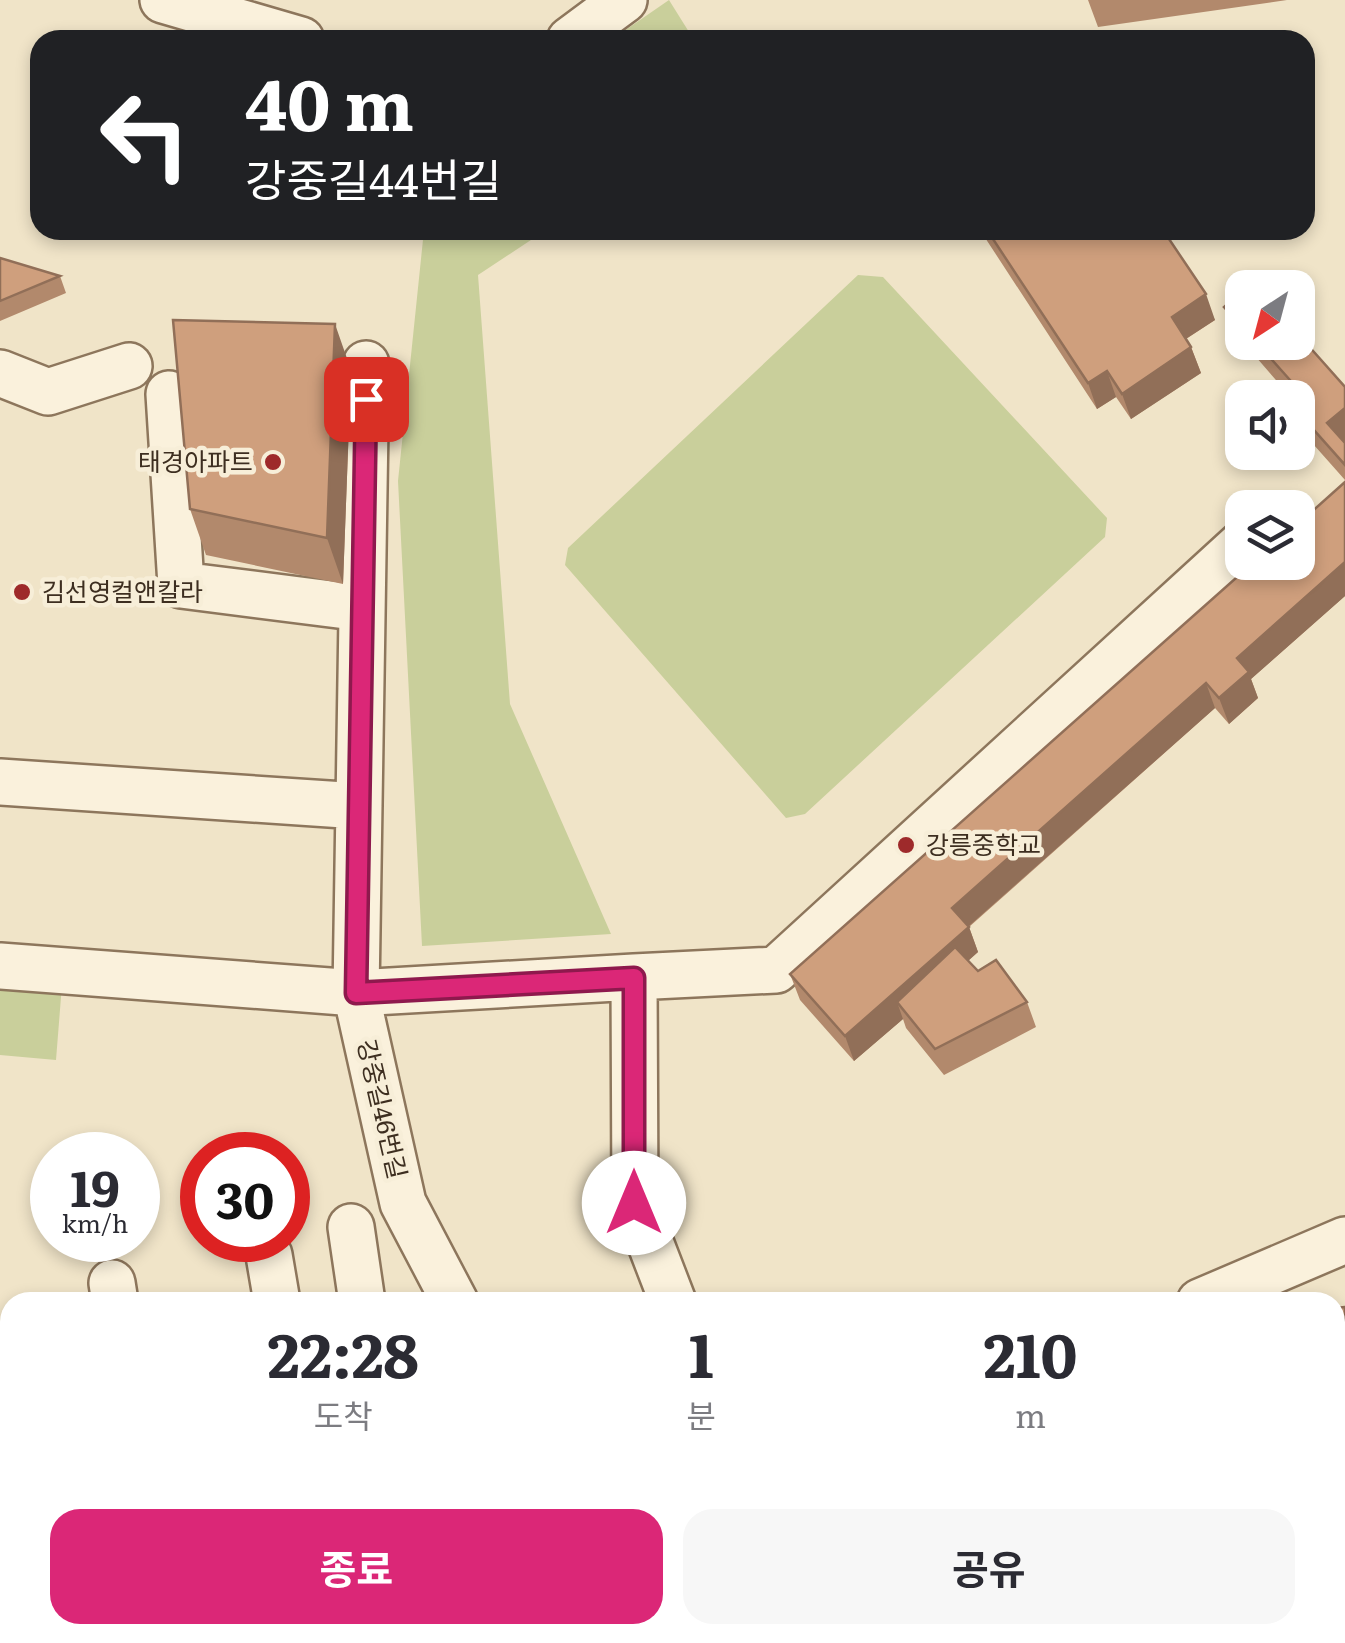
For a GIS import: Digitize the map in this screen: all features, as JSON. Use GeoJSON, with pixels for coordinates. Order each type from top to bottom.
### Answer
{"type":"FeatureCollection","features":[{"type":"Feature","properties":{"kind":"street"},"geometry":{"type":"LineString","coordinates":[[163,0],[280,23]]}},
{"type":"Feature","properties":{"kind":"street"},"geometry":{"type":"LineString","coordinates":[[584,30],[624,0]]}},
{"type":"Feature","properties":{"kind":"street","name":"강중길46번길"},"geometry":{"type":"LineString","coordinates":[[366,364],[356,993],[403,1202],[449,1292]]}},
{"type":"Feature","properties":{"kind":"street"},"geometry":{"type":"LineString","coordinates":[[0,374],[48,392],[129,366]]}},
{"type":"Feature","properties":{"kind":"street"},"geometry":{"type":"LineString","coordinates":[[169,394],[181,585],[362,608]]}},
{"type":"Feature","properties":{"kind":"street"},"geometry":{"type":"LineString","coordinates":[[0,966],[356,993],[776,970],[1225,560]]}},
{"type":"Feature","properties":{"kind":"street"},"geometry":{"type":"LineString","coordinates":[[0,782],[359,806]]}},
{"type":"Feature","properties":{"kind":"street"},"geometry":{"type":"LineString","coordinates":[[634,978],[634,1203],[669,1292]]}},
{"type":"Feature","properties":{"kind":"street"},"geometry":{"type":"LineString","coordinates":[[351,1227],[361,1292]]}},
{"type":"Feature","properties":{"kind":"street"},"geometry":{"type":"LineString","coordinates":[[1223,1292],[1345,1240]]}},
{"type":"Feature","properties":{"kind":"street"},"geometry":{"type":"LineString","coordinates":[[270,1262],[275,1292]]}},
{"type":"Feature","properties":{"kind":"green space"},"geometry":{"type":"Polygon","coordinates":[[[669,0],[688,30],[626,30],[669,0]]]}},
{"type":"Feature","properties":{"kind":"green space"},"geometry":{"type":"Polygon","coordinates":[[[423,240],[531,240],[478,275],[510,704],[611,934],[422,946],[398,481],[423,240]]]}},
{"type":"Feature","properties":{"kind":"green space"},"geometry":{"type":"Polygon","coordinates":[[[858,275],[883,277],[1107,518],[1105,537],[805,814],[786,818],[565,565],[568,548],[858,275]]]}},
{"type":"Feature","properties":{"kind":"green space"},"geometry":{"type":"Polygon","coordinates":[[[0,966],[63,972],[56,1060],[0,1055],[0,966]]]}},
{"type":"Feature","properties":{"kind":"building"},"geometry":{"type":"Polygon","coordinates":[[[994,240],[1170,240],[1206,294],[1172,317],[1191,347],[1122,394],[1107,371],[1088,383],[994,240]]]}},
{"type":"Feature","properties":{"kind":"building"},"geometry":{"type":"Polygon","coordinates":[[[0,258],[60,276],[0,301],[0,258]]]}},
{"type":"Feature","properties":{"kind":"building","name":"태경아파트"},"geometry":{"type":"Polygon","coordinates":[[[173,320],[335,324],[327,538],[190,509],[173,320]]]}},
{"type":"Feature","properties":{"kind":"building"},"geometry":{"type":"Polygon","coordinates":[[[1315,353],[1345,387],[1345,408],[1327,423],[1345,443],[1345,465],[1315,431],[1315,380],[1290,380],[1272,360],[1315,360],[1315,353]]]}},
{"type":"Feature","properties":{"kind":"building"},"geometry":{"type":"Polygon","coordinates":[[[1345,482],[1345,562],[1237,658],[1249,672],[1219,698],[1206,683],[952,908],[969,927],[845,1036],[790,974],[1234,580],[1315,580],[1315,509],[1345,482]]]}},
{"type":"Feature","properties":{"kind":"building"},"geometry":{"type":"Polygon","coordinates":[[[955,947],[978,971],[996,960],[1027,1002],[935,1049],[897,1002],[955,947]]]}},
{"type":"Feature","properties":{"kind":"place","name":"태경아파트"},"geometry":{"type":"Point","coordinates":[273,462]}},
{"type":"Feature","properties":{"kind":"place","name":"김선영컬앤칼라"},"geometry":{"type":"Point","coordinates":[22,592]}},
{"type":"Feature","properties":{"kind":"place","name":"강릉중학교"},"geometry":{"type":"Point","coordinates":[906,845]}},
{"type":"Feature","properties":{"kind":"route"},"geometry":{"type":"LineString","coordinates":[[366,399],[356,993],[634,978],[634,1203]]}}]}
